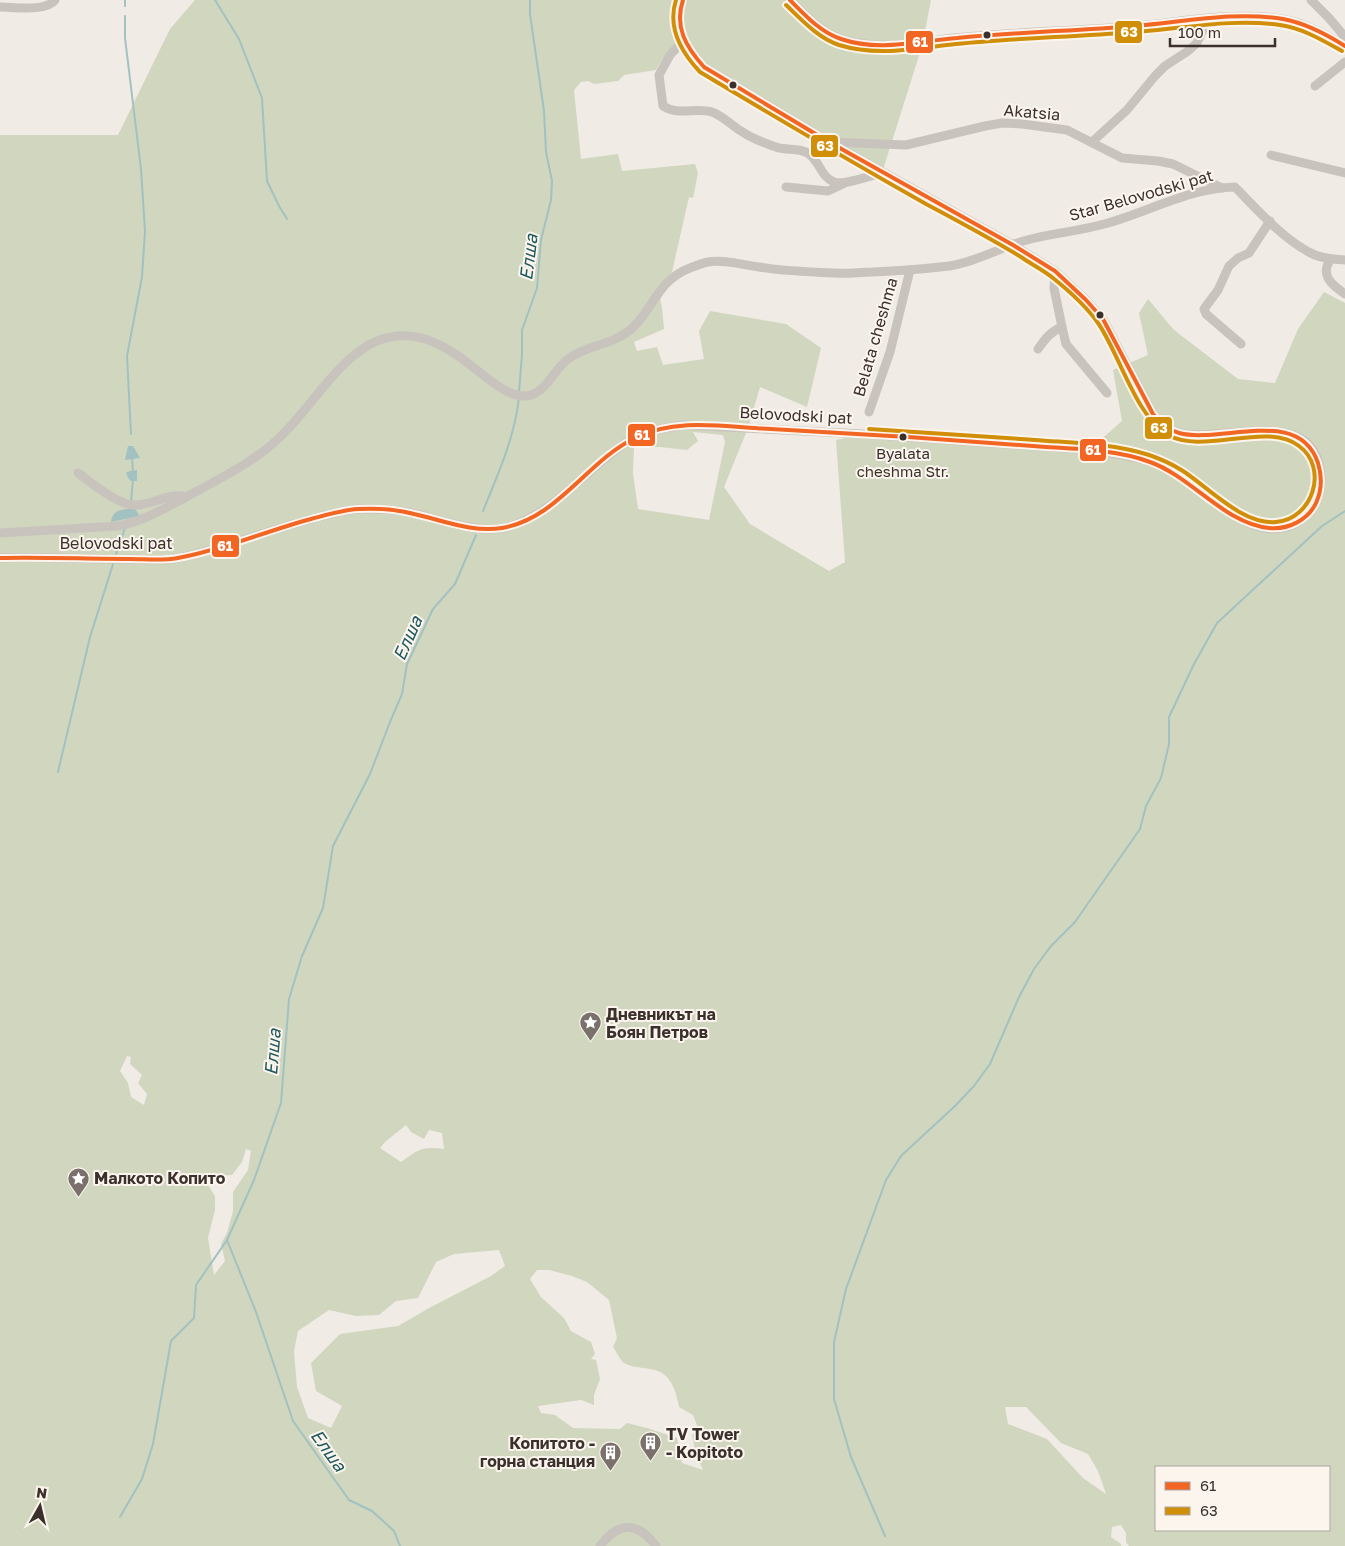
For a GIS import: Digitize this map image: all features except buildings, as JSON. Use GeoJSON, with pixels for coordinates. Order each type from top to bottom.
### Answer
{"type":"FeatureCollection","features":[{"type":"Feature","properties":{"kind":"street"},"geometry":{"type":"LineString","coordinates":[[0,7],[41,7],[51,4],[55,0]]}},
{"type":"Feature","properties":{"kind":"street","name":"Belovodski pat"},"geometry":{"type":"LineString","coordinates":[[0,558],[171,559],[219,549],[302,521],[359,509],[414,513],[485,529],[506,528],[530,519],[628,442],[644,434],[684,425],[853,434],[1097,451],[1121,455],[1156,465],[1180,477],[1251,525],[1267,530],[1285,529],[1299,523],[1311,512],[1318,497],[1321,483],[1318,459],[1309,446],[1298,437],[1285,432],[1270,430],[1233,433],[1180,432],[1162,424],[1152,414],[1103,320],[1086,300],[1055,272],[1013,245],[882,173],[704,67],[693,55],[684,40],[679,24],[680,6],[683,0]]}},
{"type":"Feature","properties":{"kind":"street"},"geometry":{"type":"LineString","coordinates":[[790,0],[816,25],[839,38],[872,46],[1208,19],[1261,17],[1284,20],[1315,29],[1345,46]]}},
{"type":"Feature","properties":{"kind":"street"},"geometry":{"type":"LineString","coordinates":[[1311,0],[1345,37]]}},
{"type":"Feature","properties":{"kind":"street"},"geometry":{"type":"LineString","coordinates":[[1092,142],[1127,110],[1165,66],[1197,43],[1208,19]]}},
{"type":"Feature","properties":{"kind":"street"},"geometry":{"type":"LineString","coordinates":[[684,40],[670,56],[659,76],[663,106],[674,111],[709,111],[757,140],[777,148],[798,150],[809,154],[825,177],[843,184]]}},
{"type":"Feature","properties":{"kind":"street"},"geometry":{"type":"LineString","coordinates":[[1315,86],[1345,62]]}},
{"type":"Feature","properties":{"kind":"street","name":"Akatsia"},"geometry":{"type":"LineString","coordinates":[[829,142],[906,145],[1002,123],[1022,124],[1066,130],[1122,158],[1173,164],[1222,188]]}},
{"type":"Feature","properties":{"kind":"street"},"geometry":{"type":"LineString","coordinates":[[1271,155],[1345,173]]}},
{"type":"Feature","properties":{"kind":"street"},"geometry":{"type":"LineString","coordinates":[[786,188],[828,191],[860,178],[882,173]]}},
{"type":"Feature","properties":{"kind":"street","name":"Star Belovodski pat"},"geometry":{"type":"LineString","coordinates":[[186,497],[258,455],[281,437],[356,353],[382,339],[405,336],[432,341],[455,353],[493,383],[520,396],[529,396],[539,390],[558,368],[574,355],[626,333],[636,324],[667,281],[686,269],[709,262],[837,274],[910,270],[964,263],[1024,240],[1106,223],[1206,190],[1235,187],[1292,242],[1304,250],[1317,256],[1345,260]]}},
{"type":"Feature","properties":{"kind":"street"},"geometry":{"type":"LineString","coordinates":[[1241,344],[1206,314],[1204,309],[1218,290],[1229,266],[1238,258],[1249,253],[1270,221]]}},
{"type":"Feature","properties":{"kind":"street"},"geometry":{"type":"LineString","coordinates":[[1331,259],[1327,264],[1328,278],[1332,285],[1345,294]]}},
{"type":"Feature","properties":{"kind":"street","name":"Belata cheshma"},"geometry":{"type":"LineString","coordinates":[[869,412],[890,352],[910,270]]}},
{"type":"Feature","properties":{"kind":"street"},"geometry":{"type":"LineString","coordinates":[[1055,272],[1054,288],[1066,344],[1107,393]]}},
{"type":"Feature","properties":{"kind":"street"},"geometry":{"type":"LineString","coordinates":[[1038,349],[1049,335],[1062,327]]}},
{"type":"Feature","properties":{"kind":"street"},"geometry":{"type":"LineString","coordinates":[[78,473],[124,504],[136,506],[172,496],[186,497]]}},
{"type":"Feature","properties":{"kind":"street"},"geometry":{"type":"LineString","coordinates":[[0,533],[118,526],[154,515],[186,497]]}},
{"type":"Feature","properties":{"kind":"street"},"geometry":{"type":"LineString","coordinates":[[600,1546],[611,1534],[629,1528],[643,1532],[656,1546]]}},
{"type":"Feature","properties":{"kind":"green space"},"geometry":{"type":"Polygon","coordinates":[[[195,0],[931,0],[922,46],[882,173],[704,67],[684,40],[671,49],[656,70],[624,75],[618,81],[594,84],[588,81],[581,82],[574,90],[581,159],[618,154],[622,171],[695,164],[698,173],[693,198],[689,197],[672,272],[658,287],[664,329],[634,342],[637,351],[657,347],[663,365],[704,359],[699,331],[710,311],[786,324],[821,348],[807,407],[760,387],[748,428],[724,487],[750,524],[829,571],[845,562],[836,440],[863,434],[1089,450],[1122,421],[1113,370],[1148,355],[1139,313],[1148,299],[1174,330],[1238,379],[1275,383],[1298,329],[1324,292],[1345,303],[1345,1546],[1129,1546],[1126,1542],[1126,1533],[1121,1525],[1112,1527],[1111,1537],[1121,1546],[0,1546],[0,135],[118,135],[170,29],[195,0]],[[693,432],[698,441],[687,450],[634,447],[633,473],[638,509],[709,520],[725,442],[723,435],[693,432]],[[127,1056],[120,1071],[128,1083],[131,1097],[144,1105],[147,1094],[138,1083],[142,1075],[130,1064],[131,1057],[127,1056]],[[406,1125],[380,1148],[401,1162],[425,1148],[444,1149],[442,1133],[429,1130],[424,1139],[411,1132],[406,1125]],[[246,1149],[242,1162],[232,1175],[211,1176],[206,1182],[215,1196],[215,1210],[208,1238],[214,1275],[225,1261],[221,1244],[227,1233],[233,1211],[233,1192],[248,1170],[251,1151],[246,1149]],[[499,1250],[454,1254],[436,1262],[418,1298],[396,1301],[379,1315],[356,1316],[329,1310],[298,1331],[294,1351],[297,1387],[308,1418],[331,1428],[342,1406],[316,1391],[311,1363],[340,1334],[398,1326],[491,1276],[505,1266],[499,1250]],[[537,1270],[530,1279],[541,1297],[564,1318],[571,1331],[591,1342],[595,1354],[591,1359],[596,1360],[600,1379],[594,1395],[594,1405],[581,1400],[538,1406],[541,1413],[555,1415],[573,1428],[620,1429],[627,1423],[677,1438],[682,1463],[703,1470],[696,1454],[692,1435],[698,1428],[693,1415],[679,1407],[670,1381],[663,1373],[658,1371],[624,1363],[613,1347],[617,1338],[609,1300],[587,1282],[572,1276],[549,1270],[537,1270]],[[1005,1407],[1008,1424],[1047,1439],[1083,1478],[1106,1494],[1098,1471],[1088,1454],[1061,1443],[1026,1407],[1005,1407]]]}},
{"type":"Feature","properties":{"kind":"water"},"geometry":{"type":"Polygon","coordinates":[[[128,446],[133,446],[140,458],[125,460],[128,446]]]}},
{"type":"Feature","properties":{"kind":"water"},"geometry":{"type":"Polygon","coordinates":[[[137,470],[137,481],[131,481],[126,472],[137,470]]]}},
{"type":"Feature","properties":{"kind":"water"},"geometry":{"type":"Polygon","coordinates":[[[135,509],[140,516],[111,522],[113,515],[117,511],[135,509]]]}},
{"type":"Feature","properties":{"kind":"waterway"},"geometry":{"type":"LineString","coordinates":[[125,0],[125,6]]}},
{"type":"Feature","properties":{"kind":"waterway"},"geometry":{"type":"LineString","coordinates":[[215,0],[239,39],[262,98],[267,181],[287,219]]}},
{"type":"Feature","properties":{"kind":"waterway","name":"Елша"},"geometry":{"type":"LineString","coordinates":[[519,392],[522,330],[537,288],[541,240],[551,200],[552,181],[546,152],[544,111],[530,14],[530,0]]}},
{"type":"Feature","properties":{"kind":"waterway"},"geometry":{"type":"LineString","coordinates":[[125,16],[125,38],[141,169],[145,231],[142,277],[127,356],[131,434]]}},
{"type":"Feature","properties":{"kind":"waterway","name":"Елша"},"geometry":{"type":"LineString","coordinates":[[483,511],[510,441],[519,397]]}},
{"type":"Feature","properties":{"kind":"waterway"},"geometry":{"type":"LineString","coordinates":[[132,457],[133,472]]}},
{"type":"Feature","properties":{"kind":"waterway"},"geometry":{"type":"LineString","coordinates":[[131,502],[133,479]]}},
{"type":"Feature","properties":{"kind":"waterway"},"geometry":{"type":"LineString","coordinates":[[885,1536],[851,1457],[834,1399],[834,1342],[846,1289],[886,1180],[901,1156],[955,1106],[974,1086],[990,1064],[1019,997],[1034,969],[1051,946],[1075,922],[1140,829],[1146,806],[1161,778],[1169,744],[1169,717],[1194,664],[1217,623],[1322,526],[1345,511]]}},
{"type":"Feature","properties":{"kind":"waterway"},"geometry":{"type":"LineString","coordinates":[[115,557],[125,528]]}},
{"type":"Feature","properties":{"kind":"waterway","name":"Елша"},"geometry":{"type":"LineString","coordinates":[[400,1546],[394,1531],[372,1511],[349,1500],[293,1421],[256,1312],[227,1240],[254,1180],[281,1103],[289,999],[302,956],[323,908],[333,846],[370,774],[402,694],[407,664],[433,609],[455,584],[476,535]]}},
{"type":"Feature","properties":{"kind":"waterway"},"geometry":{"type":"LineString","coordinates":[[58,772],[90,637],[114,561]]}},
{"type":"Feature","properties":{"kind":"waterway"},"geometry":{"type":"LineString","coordinates":[[120,1517],[142,1479],[153,1444],[171,1341],[194,1318],[196,1285],[227,1240]]}},
{"type":"Feature","properties":{"kind":"transit line","name":"63"},"geometry":{"type":"LineString","coordinates":[[676,0],[673,20],[675,30],[682,48],[700,72],[869,172],[1009,250],[1045,272],[1065,288],[1098,323],[1137,400],[1157,426],[1168,435],[1183,440],[1199,442],[1253,437],[1286,439],[1299,446],[1308,455],[1315,479],[1313,491],[1299,512],[1289,519],[1276,522],[1264,521],[1251,518],[1239,512],[1175,466],[1158,458],[1135,451],[1078,443],[869,429]]}},
{"type":"Feature","properties":{"kind":"transit line","name":"61"},"geometry":{"type":"LineString","coordinates":[[0,558],[172,559],[195,555],[322,516],[358,509],[400,511],[480,529],[502,528],[522,522],[556,502],[602,460],[635,438],[667,427],[684,425],[719,425],[1098,451],[1137,458],[1165,469],[1223,509],[1253,525],[1269,528],[1283,527],[1297,523],[1308,514],[1316,503],[1321,478],[1318,463],[1308,446],[1294,436],[1277,431],[1197,435],[1179,433],[1168,428],[1153,414],[1103,319],[1055,271],[1013,245],[829,142],[704,67],[692,52],[683,36],[680,19],[683,0]]}},
{"type":"Feature","properties":{"kind":"transit line","name":"61"},"geometry":{"type":"LineString","coordinates":[[790,0],[813,22],[833,36],[855,43],[870,45],[1113,28],[1246,16],[1283,19],[1299,23],[1323,33],[1345,46]]}},
{"type":"Feature","properties":{"kind":"transit line","name":"63"},"geometry":{"type":"LineString","coordinates":[[786,5],[824,38],[854,49],[883,51],[978,42],[1151,31],[1225,23],[1262,23],[1296,29],[1342,51]]}},
{"type":"Feature","properties":{"kind":"place","name":"Byalata cheshma Str."},"geometry":{"type":"Point","coordinates":[903,437]}},
{"type":"Feature","properties":{"kind":"place","name":"Дневникът на Боян Петров"},"geometry":{"type":"Point","coordinates":[590,1042]}},
{"type":"Feature","properties":{"kind":"place","name":"Малкото Копито"},"geometry":{"type":"Point","coordinates":[78,1197]}},
{"type":"Feature","properties":{"kind":"place","name":"TV Tower - Kopitoto"},"geometry":{"type":"Point","coordinates":[650,1462]}},
{"type":"Feature","properties":{"kind":"place","name":"Копитото - горна станция"},"geometry":{"type":"Point","coordinates":[611,1471]}}]}
